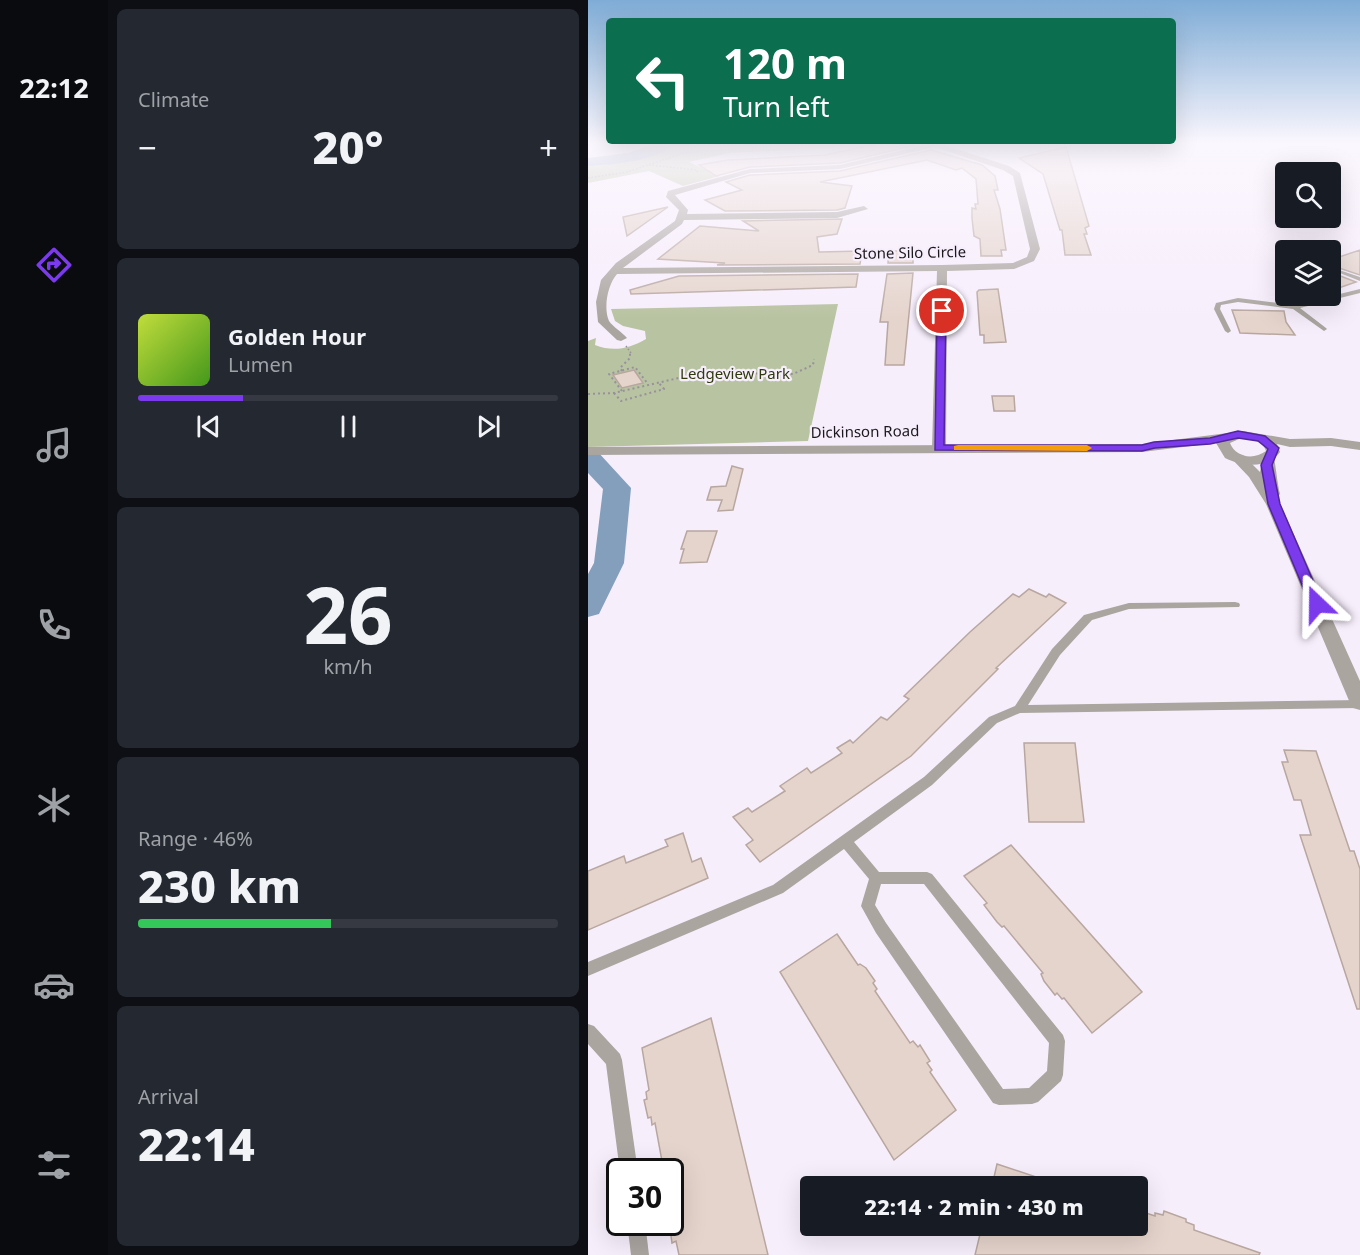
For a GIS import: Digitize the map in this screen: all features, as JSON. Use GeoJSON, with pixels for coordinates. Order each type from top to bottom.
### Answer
{"type":"FeatureCollection","features":[{"type":"Feature","properties":{"kind":"street"},"geometry":{"type":"LineString","coordinates":[[621,338],[604,322],[601,302],[606,280],[614,271],[679,222],[684,210],[675,202]]}},
{"type":"Feature","properties":{"kind":"street","name":"Stone Silo Circle"},"geometry":{"type":"LineString","coordinates":[[614,271],[1014,266],[1031,259],[1035,249],[1023,202]]}},
{"type":"Feature","properties":{"kind":"street"},"geometry":{"type":"LineString","coordinates":[[682,217],[837,215],[864,209]]}},
{"type":"Feature","properties":{"kind":"street"},"geometry":{"type":"LineString","coordinates":[[939,448],[942,268]]}},
{"type":"Feature","properties":{"kind":"street"},"geometry":{"type":"LineString","coordinates":[[1231,436],[1226,439],[1223,447],[1254,474],[1274,504],[1360,703]]}},
{"type":"Feature","properties":{"kind":"street","name":"Dickinson Road"},"geometry":{"type":"LineString","coordinates":[[588,451],[1142,448],[1210,441],[1231,436],[1255,436]]}},
{"type":"Feature","properties":{"kind":"street"},"geometry":{"type":"LineString","coordinates":[[1255,436],[1290,443],[1331,442],[1356,446]]}},
{"type":"Feature","properties":{"kind":"street"},"geometry":{"type":"LineString","coordinates":[[1255,436],[1271,445],[1273,452],[1267,470],[1274,504]]}},
{"type":"Feature","properties":{"kind":"street"},"geometry":{"type":"LineString","coordinates":[[1270,457],[1301,451],[1332,450],[1356,446]]}},
{"type":"Feature","properties":{"kind":"street","name":"Dickinson Road"},"geometry":{"type":"LineString","coordinates":[[1142,448],[1157,453],[1206,451],[1254,460],[1270,457]]}},
{"type":"Feature","properties":{"kind":"lane"},"geometry":{"type":"LineString","coordinates":[[1341,272],[1360,279]]}},
{"type":"Feature","properties":{"kind":"lane"},"geometry":{"type":"LineString","coordinates":[[1227,330],[1216,309],[1218,304],[1226,301],[1257,301],[1295,307],[1360,291]]}},
{"type":"Feature","properties":{"kind":"lane"},"geometry":{"type":"LineString","coordinates":[[1295,307],[1324,329]]}},
{"type":"Feature","properties":{"kind":"lane"},"geometry":{"type":"LineString","coordinates":[[1019,709],[1056,652],[1088,617],[1129,606],[1235,605]]}},
{"type":"Feature","properties":{"kind":"lane"},"geometry":{"type":"LineString","coordinates":[[588,969],[778,889],[928,781],[993,720],[1019,709],[1360,703]]}},
{"type":"Feature","properties":{"kind":"lane"},"geometry":{"type":"LineString","coordinates":[[845,841],[876,878]]}},
{"type":"Feature","properties":{"kind":"lane"},"geometry":{"type":"LineString","coordinates":[[876,878],[927,878],[1057,1041],[1054,1075],[1032,1096],[999,1096],[876,921],[868,906],[876,878]]}},
{"type":"Feature","properties":{"kind":"lane"},"geometry":{"type":"LineString","coordinates":[[588,1032],[614,1060],[627,1158]]}},
{"type":"Feature","properties":{"kind":"lane"},"geometry":{"type":"LineString","coordinates":[[638,1236],[640,1255]]}},
{"type":"Feature","properties":{"kind":"path"},"geometry":{"type":"LineString","coordinates":[[621,338],[631,353],[630,358],[620,368],[622,371]]}},
{"type":"Feature","properties":{"kind":"path"},"geometry":{"type":"LineString","coordinates":[[588,394],[614,393],[700,373],[793,374],[813,365],[814,359]]}},
{"type":"Feature","properties":{"kind":"path"},"geometry":{"type":"LineString","coordinates":[[622,391],[609,374],[635,367],[648,384]]}},
{"type":"Feature","properties":{"kind":"path"},"geometry":{"type":"LineString","coordinates":[[614,393],[621,401],[664,389],[658,382]]}},
{"type":"Feature","properties":{"kind":"green space","name":"Ledgeview Park"},"geometry":{"type":"Polygon","coordinates":[[[838,304],[808,441],[588,447],[588,341],[596,338],[595,345],[615,349],[646,339],[645,331],[623,326],[615,321],[611,309],[838,304]]]}},
{"type":"Feature","properties":{"kind":"building"},"geometry":{"type":"Polygon","coordinates":[[[708,202],[847,202],[845,208],[837,210],[725,211],[708,202]]]}},
{"type":"Feature","properties":{"kind":"building"},"geometry":{"type":"Polygon","coordinates":[[[978,202],[998,202],[1006,250],[1001,250],[1002,256],[981,256],[980,239],[974,236],[972,218],[972,208],[976,209],[975,204],[978,204],[978,202]]]}},
{"type":"Feature","properties":{"kind":"building"},"geometry":{"type":"Polygon","coordinates":[[[1051,202],[1082,202],[1089,226],[1085,228],[1087,234],[1084,234],[1091,255],[1065,255],[1062,230],[1060,230],[1051,202]]]}},
{"type":"Feature","properties":{"kind":"building"},"geometry":{"type":"Polygon","coordinates":[[[668,207],[627,236],[623,217],[668,207]]]}},
{"type":"Feature","properties":{"kind":"building"},"geometry":{"type":"Polygon","coordinates":[[[842,219],[837,234],[817,237],[819,252],[862,251],[860,264],[717,265],[725,263],[658,259],[700,226],[759,231],[743,221],[842,219]]]}},
{"type":"Feature","properties":{"kind":"building"},"geometry":{"type":"Polygon","coordinates":[[[1360,250],[1360,275],[1341,269],[1341,256],[1360,250]]]}},
{"type":"Feature","properties":{"kind":"building"},"geometry":{"type":"Polygon","coordinates":[[[889,251],[913,251],[913,263],[888,263],[889,251]]]}},
{"type":"Feature","properties":{"kind":"building"},"geometry":{"type":"Polygon","coordinates":[[[913,273],[904,365],[885,365],[888,322],[880,322],[887,274],[913,273]]]}},
{"type":"Feature","properties":{"kind":"building"},"geometry":{"type":"Polygon","coordinates":[[[858,274],[856,287],[631,294],[630,290],[679,276],[858,274]]]}},
{"type":"Feature","properties":{"kind":"building"},"geometry":{"type":"Polygon","coordinates":[[[1341,276],[1356,282],[1341,287],[1341,276]]]}},
{"type":"Feature","properties":{"kind":"building"},"geometry":{"type":"Polygon","coordinates":[[[998,289],[1006,342],[984,343],[984,335],[980,335],[977,292],[998,289]]]}},
{"type":"Feature","properties":{"kind":"building"},"geometry":{"type":"Polygon","coordinates":[[[1232,310],[1284,311],[1286,322],[1295,335],[1240,333],[1232,310]]]}},
{"type":"Feature","properties":{"kind":"building"},"geometry":{"type":"Polygon","coordinates":[[[634,370],[643,383],[622,388],[613,375],[634,370]]]}},
{"type":"Feature","properties":{"kind":"building"},"geometry":{"type":"Polygon","coordinates":[[[992,396],[1014,396],[1015,411],[994,411],[992,396]]]}},
{"type":"Feature","properties":{"kind":"building"},"geometry":{"type":"Polygon","coordinates":[[[732,466],[743,469],[733,510],[718,511],[722,500],[707,500],[711,487],[726,486],[732,466]]]}},
{"type":"Feature","properties":{"kind":"building"},"geometry":{"type":"Polygon","coordinates":[[[687,531],[717,531],[707,562],[680,563],[684,549],[681,549],[687,531]]]}},
{"type":"Feature","properties":{"kind":"building"},"geometry":{"type":"Polygon","coordinates":[[[1029,589],[1046,597],[1049,594],[1066,603],[996,668],[998,669],[911,756],[760,862],[746,845],[753,840],[733,817],[748,808],[752,812],[785,791],[780,786],[807,768],[811,773],[842,753],[837,748],[850,740],[853,743],[881,717],[887,720],[909,699],[904,696],[970,632],[1013,594],[1019,597],[1029,589]]]}},
{"type":"Feature","properties":{"kind":"building"},"geometry":{"type":"Polygon","coordinates":[[[1024,743],[1075,743],[1084,822],[1029,822],[1024,743]]]}},
{"type":"Feature","properties":{"kind":"building"},"geometry":{"type":"Polygon","coordinates":[[[1284,750],[1316,751],[1350,851],[1354,851],[1360,869],[1360,1009],[1357,1009],[1300,835],[1311,835],[1301,800],[1294,800],[1282,762],[1288,762],[1284,750]]]}},
{"type":"Feature","properties":{"kind":"building"},"geometry":{"type":"Polygon","coordinates":[[[683,833],[692,862],[701,858],[708,878],[588,930],[588,871],[624,856],[626,863],[668,846],[665,840],[683,833]]]}},
{"type":"Feature","properties":{"kind":"building"},"geometry":{"type":"Polygon","coordinates":[[[1011,845],[1142,992],[1092,1033],[1064,998],[1062,999],[1057,993],[1055,995],[1044,981],[1041,974],[1043,973],[1004,926],[1002,927],[997,922],[984,905],[987,903],[964,876],[1011,845]]]}},
{"type":"Feature","properties":{"kind":"building"},"geometry":{"type":"Polygon","coordinates":[[[837,934],[858,965],[866,968],[875,981],[873,983],[877,989],[875,991],[910,1043],[913,1041],[918,1047],[920,1045],[930,1061],[927,1063],[932,1070],[930,1072],[956,1110],[894,1160],[780,972],[837,934]]]}},
{"type":"Feature","properties":{"kind":"building"},"geometry":{"type":"Polygon","coordinates":[[[711,1018],[768,1255],[679,1255],[676,1241],[672,1243],[671,1236],[684,1236],[684,1158],[661,1158],[655,1123],[652,1125],[651,1117],[648,1118],[644,1100],[647,1099],[646,1092],[649,1090],[642,1048],[711,1018]]]}},
{"type":"Feature","properties":{"kind":"building"},"geometry":{"type":"Polygon","coordinates":[[[997,1164],[1033,1176],[994,1176],[997,1164]]]}},
{"type":"Feature","properties":{"kind":"building"},"geometry":{"type":"Polygon","coordinates":[[[1164,1211],[1186,1219],[1186,1222],[1194,1225],[1194,1230],[1260,1253],[1259,1255],[975,1255],[980,1236],[1148,1236],[1148,1214],[1163,1215],[1164,1211]]]}},
{"type":"Feature","properties":{"kind":"waterway"},"geometry":{"type":"LineString","coordinates":[[588,457],[617,488],[609,563],[588,606]]}},
{"type":"Feature","properties":{"kind":"slow traffic"},"geometry":{"type":"LineString","coordinates":[[958,448],[1087,448]]}},
{"type":"Feature","properties":{"kind":"route"},"geometry":{"type":"LineString","coordinates":[[942,311],[939,448],[1142,448],[1210,441],[1246,434],[1262,438],[1273,448],[1267,465],[1274,504],[1317,604]]}}]}
